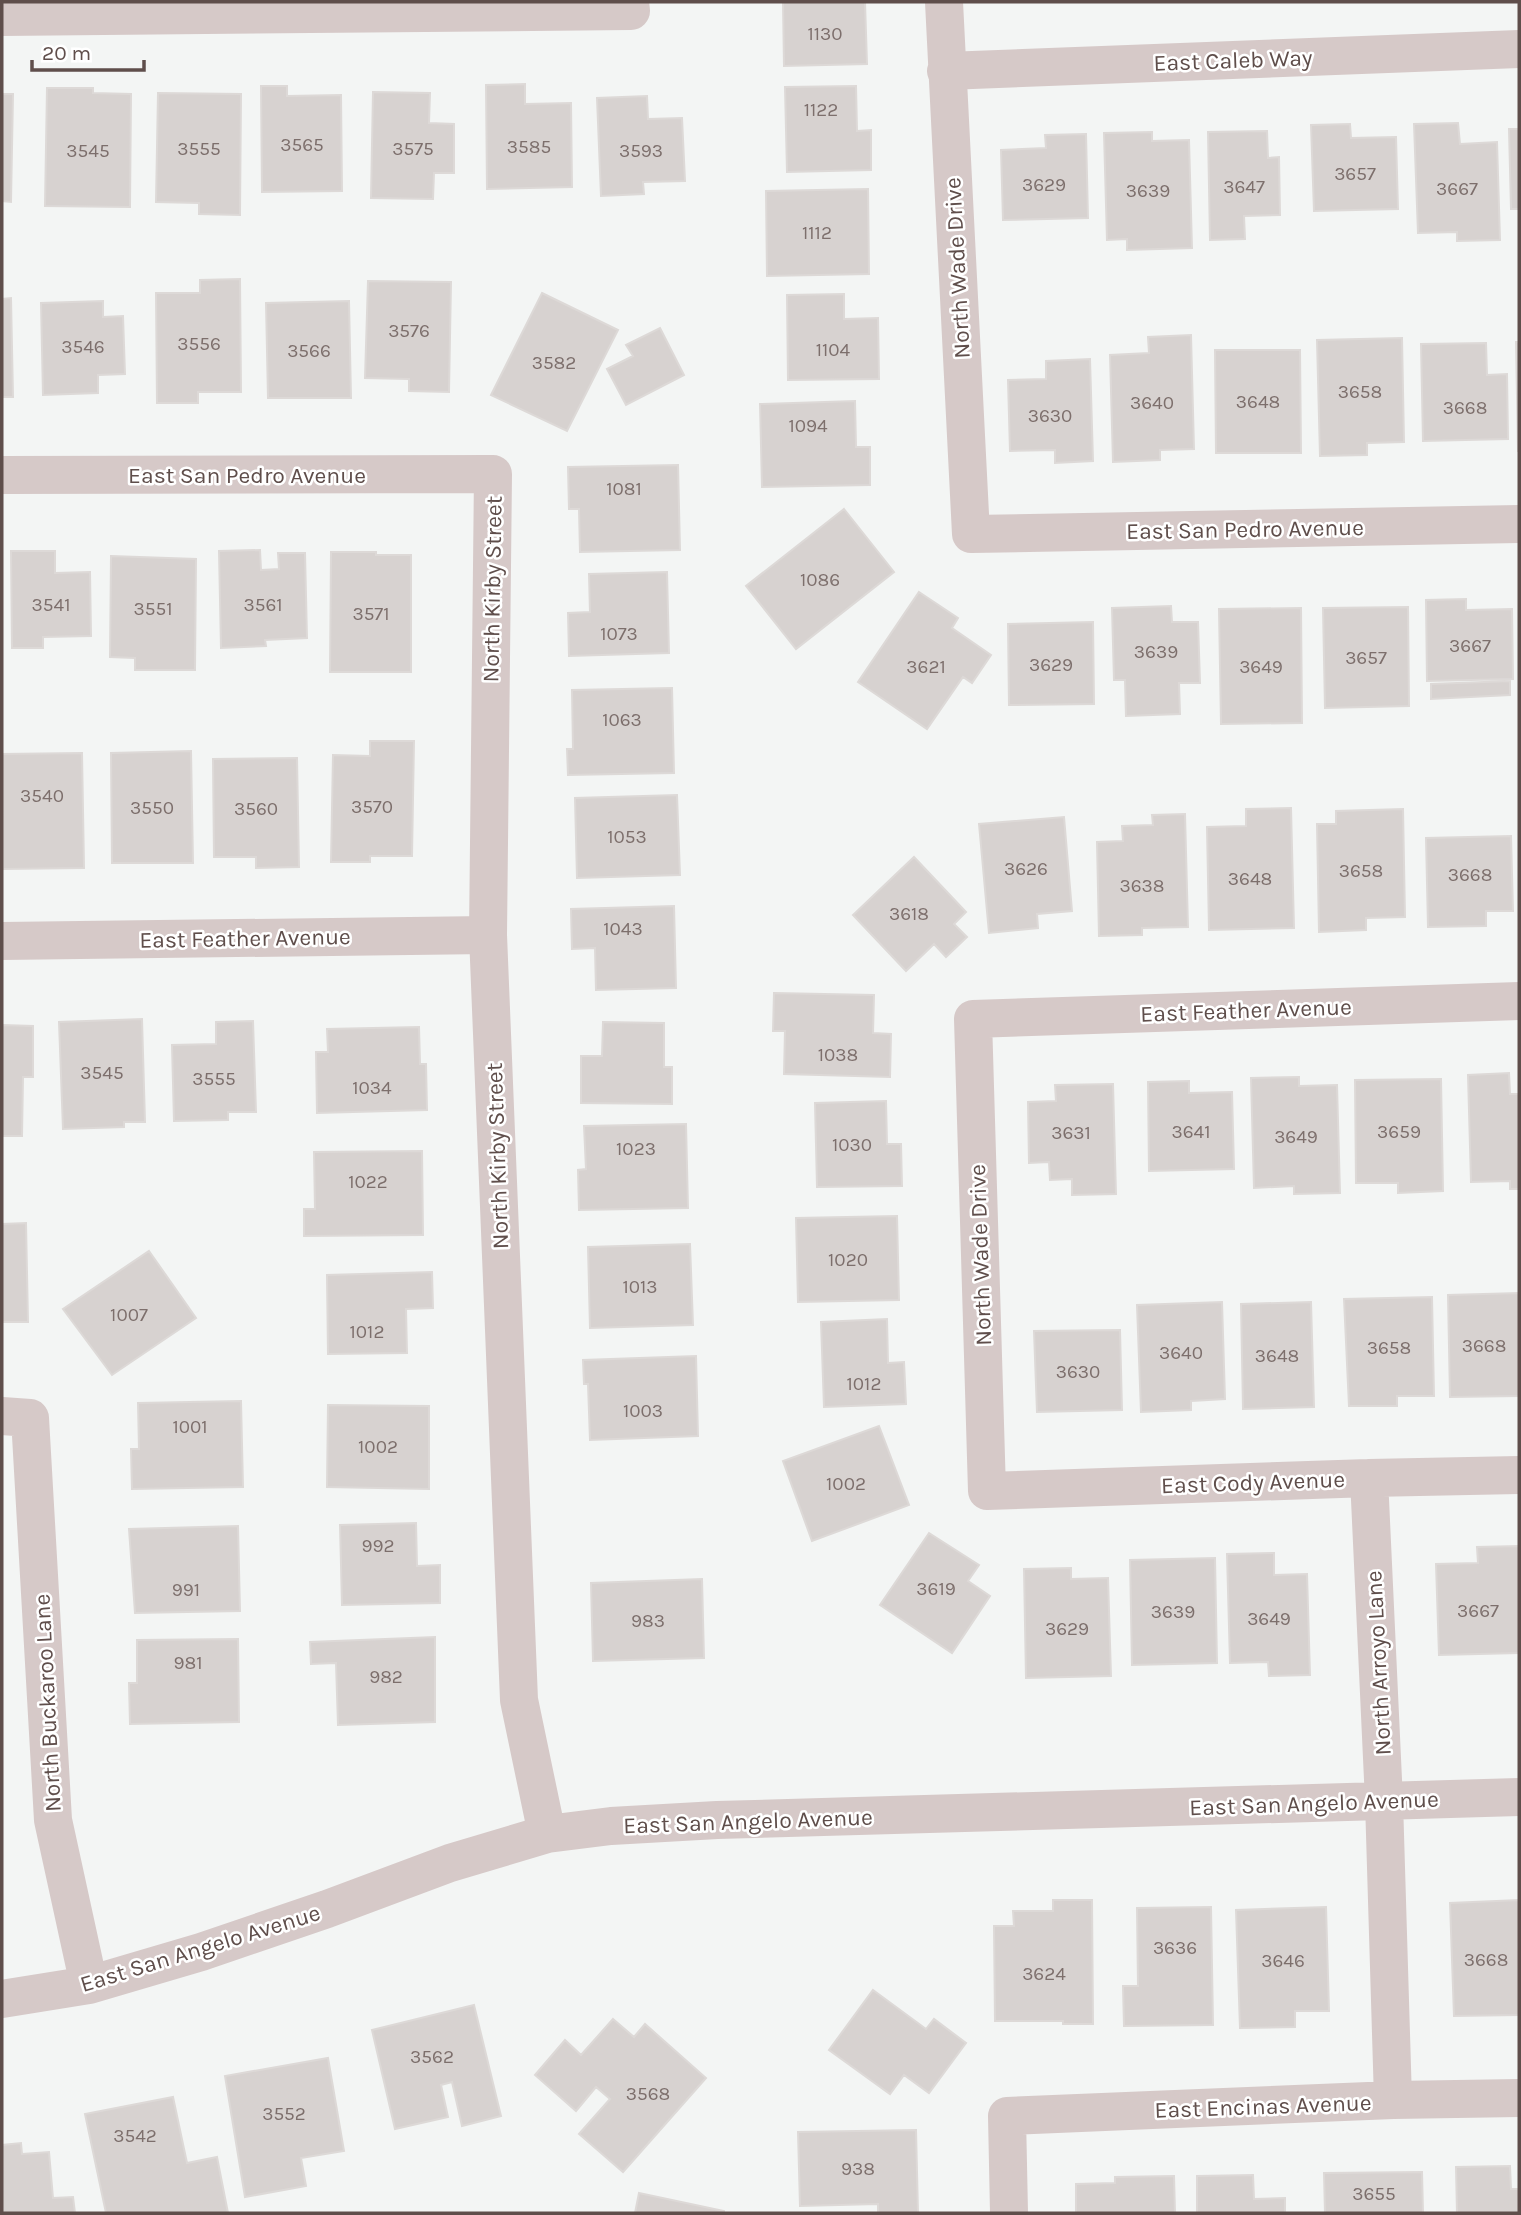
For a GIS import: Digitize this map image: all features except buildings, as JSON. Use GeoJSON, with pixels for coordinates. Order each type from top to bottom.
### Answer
{"type":"FeatureCollection","features":[{"type":"Feature","properties":{"kind":"street","name":"North Wade Drive"},"geometry":{"type":"LineString","coordinates":[[944,2],[971,534]]}},
{"type":"Feature","properties":{"kind":"street"},"geometry":{"type":"LineString","coordinates":[[2,17],[630,6]]}},
{"type":"Feature","properties":{"kind":"street","name":"East Caleb Way"},"geometry":{"type":"LineString","coordinates":[[946,71],[1519,49]]}},
{"type":"Feature","properties":{"kind":"street","name":"East San Pedro Avenue"},"geometry":{"type":"LineString","coordinates":[[2,475],[493,474]]}},
{"type":"Feature","properties":{"kind":"street","name":"North Kirby Street"},"geometry":{"type":"LineString","coordinates":[[493,474],[488,935],[519,1700],[547,1834]]}},
{"type":"Feature","properties":{"kind":"street","name":"East San Pedro Avenue"},"geometry":{"type":"LineString","coordinates":[[971,534],[1519,524]]}},
{"type":"Feature","properties":{"kind":"street","name":"East Feather Avenue"},"geometry":{"type":"LineString","coordinates":[[2,941],[488,935]]}},
{"type":"Feature","properties":{"kind":"street","name":"East Feather Avenue"},"geometry":{"type":"LineString","coordinates":[[973,1019],[1519,1001]]}},
{"type":"Feature","properties":{"kind":"street","name":"North Wade Drive"},"geometry":{"type":"LineString","coordinates":[[973,1019],[987,1491]]}},
{"type":"Feature","properties":{"kind":"street","name":"North Buckaroo Lane"},"geometry":{"type":"LineString","coordinates":[[16,1417],[53,1820],[89,1986]]}},
{"type":"Feature","properties":{"kind":"street","name":"East Cody Avenue"},"geometry":{"type":"LineString","coordinates":[[987,1491],[1519,1475]]}},
{"type":"Feature","properties":{"kind":"street","name":"North Arroyo Lane"},"geometry":{"type":"LineString","coordinates":[[1369,1478],[1384,1801],[1393,2100]]}},
{"type":"Feature","properties":{"kind":"street","name":"East San Angelo Avenue"},"geometry":{"type":"LineString","coordinates":[[2,1999],[89,1986],[201,1952],[450,1863],[547,1834],[611,1826],[730,1820],[1519,1797]]}},
{"type":"Feature","properties":{"kind":"street","name":"East Encinas Avenue"},"geometry":{"type":"LineString","coordinates":[[1009,2213],[1007,2116],[1393,2100],[1519,2098]]}}]}
